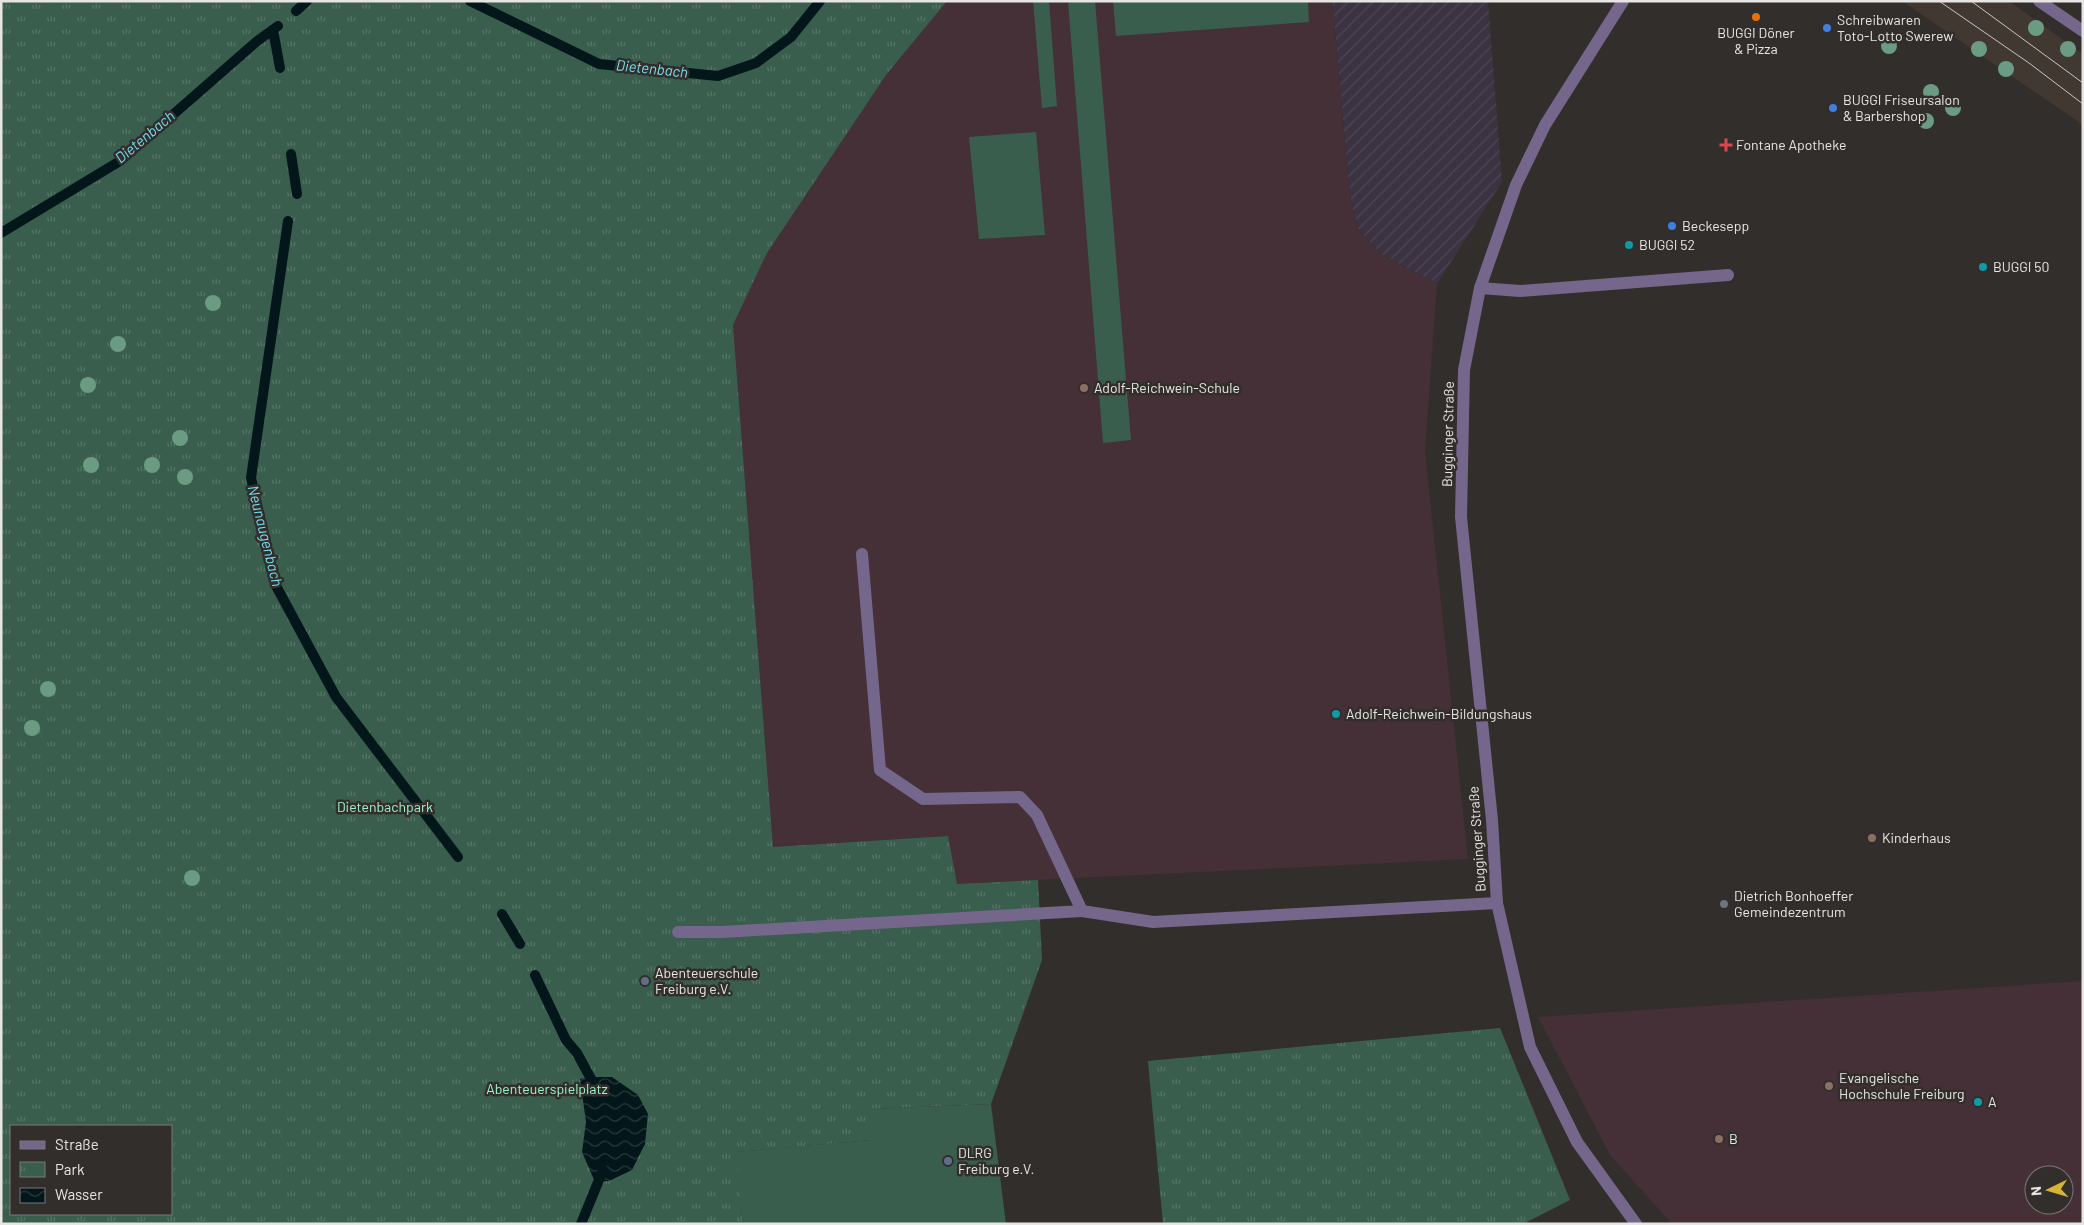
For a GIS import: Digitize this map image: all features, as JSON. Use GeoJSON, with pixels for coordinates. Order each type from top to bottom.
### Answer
{"type":"FeatureCollection","features":[{"type":"Feature","properties":{"kind":"street","name":"Bugginger Straße"},"geometry":{"type":"LineString","coordinates":[[1623,1],[1545,125],[1516,185],[1480,288],[1464,370],[1461,517],[1492,820],[1497,903],[1530,1047],[1577,1142],[1636,1224]]}},
{"type":"Feature","properties":{"kind":"street"},"geometry":{"type":"LineString","coordinates":[[2039,1],[2083,31]]}},
{"type":"Feature","properties":{"kind":"street"},"geometry":{"type":"LineString","coordinates":[[1480,288],[1520,290],[1728,275]]}},
{"type":"Feature","properties":{"kind":"street"},"geometry":{"type":"LineString","coordinates":[[862,554],[880,770],[923,799],[1020,797],[1037,815],[1082,911]]}},
{"type":"Feature","properties":{"kind":"street","name":"Bugginger Straße"},"geometry":{"type":"LineString","coordinates":[[678,932],[732,932],[1082,911],[1153,922],[1497,903]]}},
{"type":"Feature","properties":{"kind":"shaded area","name":"Adolf-Reichwein-Schule"},"geometry":{"type":"Polygon","coordinates":[[[947,1],[1332,1],[1350,196],[1358,229],[1381,254],[1437,284],[1425,451],[1468,859],[957,884],[947,836],[773,847],[733,325],[767,253],[886,75],[947,1]]]}},
{"type":"Feature","properties":{"kind":"shaded area"},"geometry":{"type":"Polygon","coordinates":[[[1332,1],[1488,1],[1502,182],[1437,284],[1381,254],[1358,229],[1350,196],[1332,1]]]}},
{"type":"Feature","properties":{"kind":"shaded area"},"geometry":{"type":"Polygon","coordinates":[[[1902,1],[2009,1],[2083,54],[2083,125],[1902,1]]]}},
{"type":"Feature","properties":{"kind":"shaded area","name":"Evangelische Hochschule Freiburg"},"geometry":{"type":"Polygon","coordinates":[[[2083,981],[2083,1224],[1672,1224],[1610,1155],[1538,1017],[2083,981]]]}},
{"type":"Feature","properties":{"kind":"green space","name":"Dietenbachpark"},"geometry":{"type":"Polygon","coordinates":[[[1,1],[947,1],[886,75],[767,253],[733,325],[773,847],[948,836],[957,884],[1038,880],[1042,960],[991,1104],[871,1109],[871,1140],[736,1152],[743,1224],[1,1224],[1,1]]]}},
{"type":"Feature","properties":{"kind":"green space"},"geometry":{"type":"Polygon","coordinates":[[[1033,1],[1049,1],[1057,106],[1042,108],[1033,1]]]}},
{"type":"Feature","properties":{"kind":"green space"},"geometry":{"type":"Polygon","coordinates":[[[1068,1],[1095,1],[1131,440],[1103,443],[1068,1]]]}},
{"type":"Feature","properties":{"kind":"green space"},"geometry":{"type":"Polygon","coordinates":[[[1113,1],[1308,1],[1309,22],[1116,36],[1113,1]]]}},
{"type":"Feature","properties":{"kind":"green space"},"geometry":{"type":"Polygon","coordinates":[[[1036,132],[1045,235],[979,239],[969,137],[1036,132]]]}},
{"type":"Feature","properties":{"kind":"green space"},"geometry":{"type":"Polygon","coordinates":[[[1500,1028],[1570,1200],[1523,1224],[1163,1224],[1148,1061],[1500,1028]]]}},
{"type":"Feature","properties":{"kind":"green space"},"geometry":{"type":"Polygon","coordinates":[[[991,1104],[1006,1224],[743,1224],[735,1152],[871,1140],[870,1109],[991,1104]]]}},
{"type":"Feature","properties":{"kind":"water"},"geometry":{"type":"Polygon","coordinates":[[[612,1077],[638,1095],[648,1114],[645,1144],[632,1170],[609,1181],[595,1182],[582,1152],[586,1122],[580,1079],[612,1077]]]}},
{"type":"Feature","properties":{"kind":"waterway","name":"Dietenbach"},"geometry":{"type":"LineString","coordinates":[[296,11],[307,1]]}},
{"type":"Feature","properties":{"kind":"waterway","name":"Dietenbach"},"geometry":{"type":"LineString","coordinates":[[470,1],[599,64],[718,76],[756,63],[791,37],[820,1]]}},
{"type":"Feature","properties":{"kind":"waterway","name":"Dietenbach"},"geometry":{"type":"LineString","coordinates":[[1,233],[120,161],[256,42],[278,26]]}},
{"type":"Feature","properties":{"kind":"waterway","name":"Neunaugenbach"},"geometry":{"type":"LineString","coordinates":[[273,30],[280,68]]}},
{"type":"Feature","properties":{"kind":"waterway","name":"Neunaugenbach"},"geometry":{"type":"LineString","coordinates":[[291,154],[297,194]]}},
{"type":"Feature","properties":{"kind":"waterway","name":"Neunaugenbach"},"geometry":{"type":"LineString","coordinates":[[288,221],[251,478],[275,584],[336,697],[458,857]]}},
{"type":"Feature","properties":{"kind":"waterway","name":"Neunaugenbach"},"geometry":{"type":"LineString","coordinates":[[502,914],[520,944]]}},
{"type":"Feature","properties":{"kind":"waterway","name":"Neunaugenbach"},"geometry":{"type":"LineString","coordinates":[[535,975],[566,1040],[577,1053],[596,1088]]}},
{"type":"Feature","properties":{"kind":"waterway","name":"Neunaugenbach"},"geometry":{"type":"LineString","coordinates":[[581,1224],[603,1170]]}},
{"type":"Feature","properties":{"kind":"tram line"},"geometry":{"type":"LineString","coordinates":[[1939,1],[2029,63],[2083,104]]}},
{"type":"Feature","properties":{"kind":"tram line"},"geometry":{"type":"LineString","coordinates":[[1971,1],[2083,83]]}},
{"type":"Feature","properties":{"kind":"place","name":"BUGGI Döner & Pizza"},"geometry":{"type":"Point","coordinates":[1756,17]}},
{"type":"Feature","properties":{"kind":"place","name":"Schreibwaren Toto-Lotto Swerew"},"geometry":{"type":"Point","coordinates":[1827,28]}},
{"type":"Feature","properties":{"kind":"place","name":"BUGGI Friseursalon & Barbershop"},"geometry":{"type":"Point","coordinates":[1833,108]}},
{"type":"Feature","properties":{"kind":"place","name":"Fontane Apotheke"},"geometry":{"type":"Point","coordinates":[1726,145]}},
{"type":"Feature","properties":{"kind":"place","name":"Beckesepp"},"geometry":{"type":"Point","coordinates":[1672,226]}},
{"type":"Feature","properties":{"kind":"place","name":"BUGGI 52"},"geometry":{"type":"Point","coordinates":[1629,245]}},
{"type":"Feature","properties":{"kind":"place","name":"BUGGI 50"},"geometry":{"type":"Point","coordinates":[1983,267]}},
{"type":"Feature","properties":{"kind":"place","name":"Adolf-Reichwein-Schule"},"geometry":{"type":"Point","coordinates":[1084,388]}},
{"type":"Feature","properties":{"kind":"place","name":"Adolf-Reichwein-Bildungshaus"},"geometry":{"type":"Point","coordinates":[1336,714]}},
{"type":"Feature","properties":{"kind":"place","name":"Kinderhaus"},"geometry":{"type":"Point","coordinates":[1872,838]}},
{"type":"Feature","properties":{"kind":"place","name":"Dietrich Bonhoeffer Gemeindezentrum"},"geometry":{"type":"Point","coordinates":[1724,904]}},
{"type":"Feature","properties":{"kind":"place","name":"Abenteuerschule Freiburg e.V."},"geometry":{"type":"Point","coordinates":[645,981]}},
{"type":"Feature","properties":{"kind":"place","name":"Evangelische Hochschule Freiburg"},"geometry":{"type":"Point","coordinates":[1829,1086]}},
{"type":"Feature","properties":{"kind":"place","name":"A"},"geometry":{"type":"Point","coordinates":[1978,1102]}},
{"type":"Feature","properties":{"kind":"place","name":"B"},"geometry":{"type":"Point","coordinates":[1719,1139]}},
{"type":"Feature","properties":{"kind":"place","name":"DLRG Freiburg e.V."},"geometry":{"type":"Point","coordinates":[948,1161]}},
{"type":"Feature","properties":{"kind":"park label","name":"Abenteuerspielplatz"},"geometry":{"type":"Point","coordinates":[547,1089]}}]}
